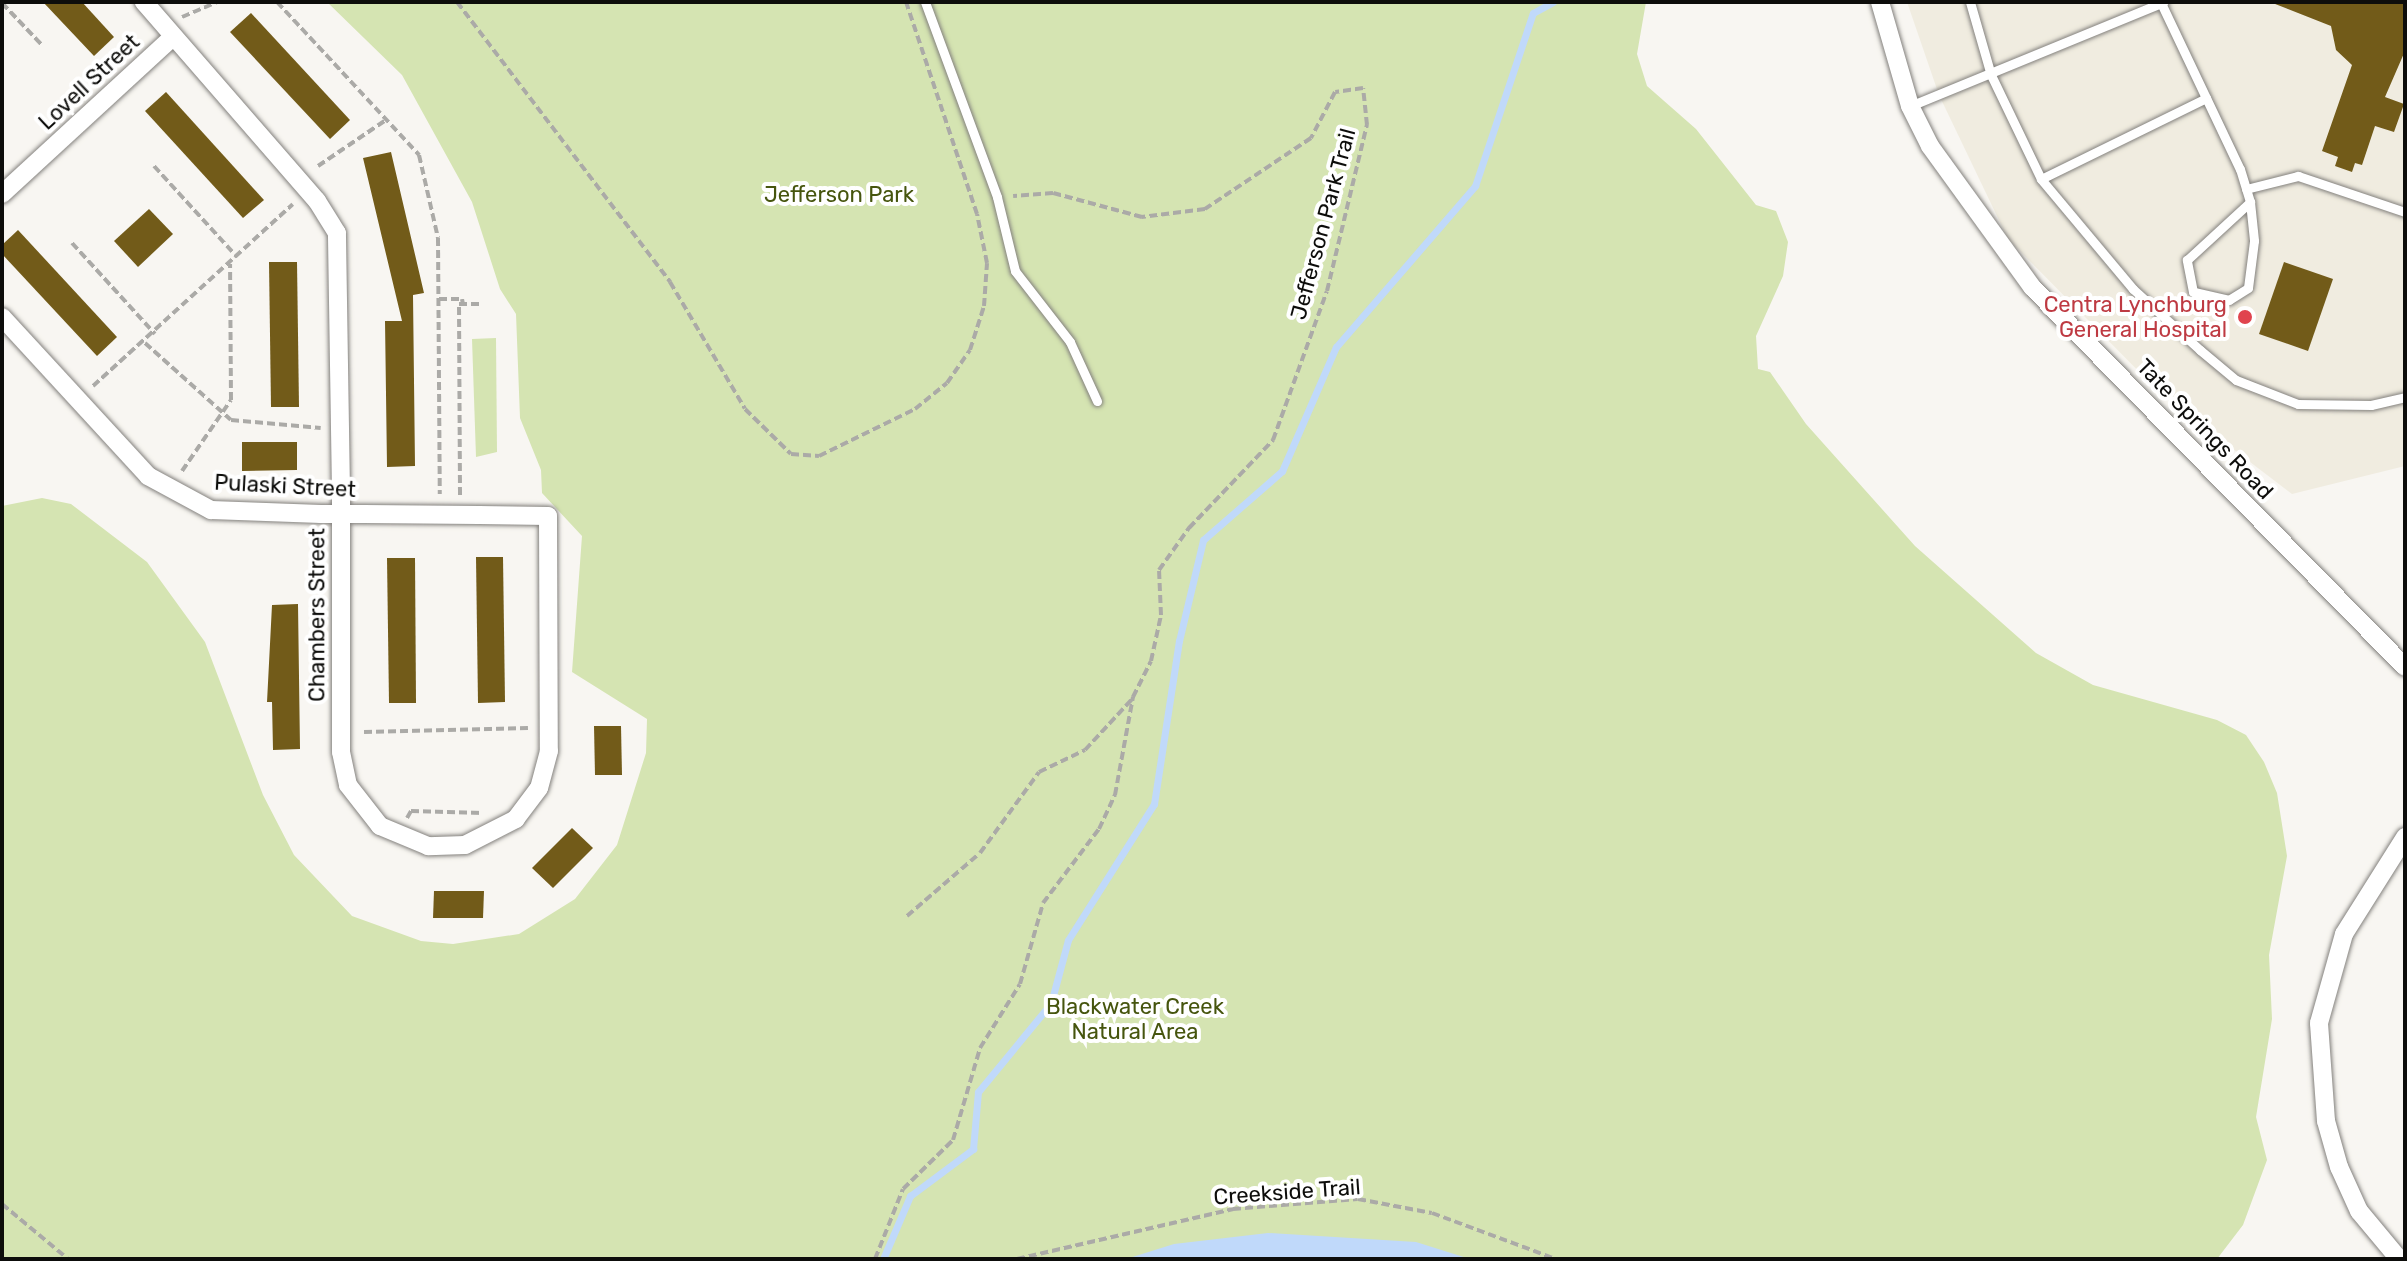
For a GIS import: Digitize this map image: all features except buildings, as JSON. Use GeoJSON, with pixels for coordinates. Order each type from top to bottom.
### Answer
{"type":"FeatureCollection","features":[{"type":"Feature","properties":{"kind":"street","name":"Chambers Street"},"geometry":{"type":"LineString","coordinates":[[144,2],[317,201],[337,233],[342,769],[356,801],[380,826],[411,842],[445,847],[501,831],[529,804],[546,770],[548,516]]}},
{"type":"Feature","properties":{"kind":"street","name":"Tate Springs Road"},"geometry":{"type":"LineString","coordinates":[[1880,2],[1910,106],[1930,146],[2032,287],[2405,667]]}},
{"type":"Feature","properties":{"kind":"street","name":"Lovell Street"},"geometry":{"type":"LineString","coordinates":[[2,194],[173,37]]}},
{"type":"Feature","properties":{"kind":"street","name":"Pulaski Street"},"geometry":{"type":"LineString","coordinates":[[2,317],[148,476],[211,510],[548,516]]}},
{"type":"Feature","properties":{"kind":"street"},"geometry":{"type":"LineString","coordinates":[[2399,1259],[2359,1211],[2339,1167],[2326,1121],[2319,1023],[2344,934],[2405,837]]}},
{"type":"Feature","properties":{"kind":"lane"},"geometry":{"type":"LineString","coordinates":[[925,2],[997,197],[1015,271],[1070,342],[1097,401]]}},
{"type":"Feature","properties":{"kind":"lane"},"geometry":{"type":"LineString","coordinates":[[1970,2],[1991,75],[2041,179],[2133,289],[2236,380],[2298,404],[2371,405],[2405,397]]}},
{"type":"Feature","properties":{"kind":"lane"},"geometry":{"type":"LineString","coordinates":[[1910,106],[2162,3],[2250,202],[2254,265],[2248,288],[2229,300],[2193,292],[2187,260],[2250,202]]}},
{"type":"Feature","properties":{"kind":"lane"},"geometry":{"type":"LineString","coordinates":[[2041,179],[2206,98]]}},
{"type":"Feature","properties":{"kind":"lane"},"geometry":{"type":"LineString","coordinates":[[2246,189],[2298,176],[2405,212]]}},
{"type":"Feature","properties":{"kind":"path"},"geometry":{"type":"LineString","coordinates":[[180,17],[218,2]]}},
{"type":"Feature","properties":{"kind":"path"},"geometry":{"type":"LineString","coordinates":[[277,2],[419,155],[438,238],[440,495]]}},
{"type":"Feature","properties":{"kind":"path"},"geometry":{"type":"LineString","coordinates":[[457,2],[670,282],[745,409],[791,454],[819,456],[915,409],[947,383],[970,350],[984,306],[987,263],[977,214],[906,2]]}},
{"type":"Feature","properties":{"kind":"path"},"geometry":{"type":"LineString","coordinates":[[2,3],[41,44]]}},
{"type":"Feature","properties":{"kind":"path","name":"Jefferson Park Trail"},"geometry":{"type":"LineString","coordinates":[[875,1259],[903,1189],[953,1140],[980,1048],[1020,984],[1043,903],[1099,829],[1115,795],[1133,697],[1151,661],[1161,615],[1159,570],[1189,528],[1273,440],[1330,277],[1367,125],[1363,88],[1335,92],[1311,138],[1205,209],[1142,217],[1053,193],[1025,194]]}},
{"type":"Feature","properties":{"kind":"path"},"geometry":{"type":"LineString","coordinates":[[318,166],[386,120]]}},
{"type":"Feature","properties":{"kind":"path"},"geometry":{"type":"LineString","coordinates":[[154,166],[237,257]]}},
{"type":"Feature","properties":{"kind":"path"},"geometry":{"type":"LineString","coordinates":[[90,387],[145,343],[298,200]]}},
{"type":"Feature","properties":{"kind":"path"},"geometry":{"type":"LineString","coordinates":[[72,243],[155,334]]}},
{"type":"Feature","properties":{"kind":"path"},"geometry":{"type":"LineString","coordinates":[[184,478],[183,465],[231,400],[230,264]]}},
{"type":"Feature","properties":{"kind":"path"},"geometry":{"type":"LineString","coordinates":[[439,299],[462,299],[463,304],[460,495]]}},
{"type":"Feature","properties":{"kind":"path"},"geometry":{"type":"LineString","coordinates":[[463,304],[481,304]]}},
{"type":"Feature","properties":{"kind":"path"},"geometry":{"type":"LineString","coordinates":[[145,343],[231,420],[324,428]]}},
{"type":"Feature","properties":{"kind":"path"},"geometry":{"type":"LineString","coordinates":[[907,916],[980,853],[1039,772],[1085,750],[1133,697]]}},
{"type":"Feature","properties":{"kind":"path"},"geometry":{"type":"LineString","coordinates":[[364,732],[531,727]]}},
{"type":"Feature","properties":{"kind":"path"},"geometry":{"type":"LineString","coordinates":[[405,821],[411,811],[482,810],[486,819]]}},
{"type":"Feature","properties":{"kind":"path","name":"Creekside Trail"},"geometry":{"type":"LineString","coordinates":[[1017,1259],[1233,1209],[1358,1199],[1432,1213],[1556,1259]]}},
{"type":"Feature","properties":{"kind":"path"},"geometry":{"type":"LineString","coordinates":[[2,1204],[68,1259]]}},
{"type":"Feature","properties":{"kind":"shaded area","name":"Centra Lynchburg General Hospital"},"geometry":{"type":"Polygon","coordinates":[[[1907,2],[2405,2],[2405,466],[2292,494],[2161,394],[2008,239],[1939,95],[1907,2]]]}},
{"type":"Feature","properties":{"kind":"green space"},"geometry":{"type":"Polygon","coordinates":[[[327,2],[1646,2],[1637,54],[1647,86],[1696,129],[1756,205],[1776,211],[1788,242],[1783,276],[1756,336],[1758,369],[1770,372],[1806,424],[1915,546],[2036,653],[2093,685],[2217,720],[2246,735],[2264,762],[2277,793],[2287,856],[2269,955],[2272,1019],[2256,1117],[2267,1160],[2243,1225],[2217,1259],[2,1259],[2,506],[42,498],[71,504],[147,562],[205,642],[263,795],[294,855],[352,916],[421,941],[453,944],[519,934],[575,899],[617,845],[646,753],[647,719],[572,672],[582,536],[542,493],[541,470],[520,418],[516,314],[500,289],[472,202],[402,75],[327,2]]]}},
{"type":"Feature","properties":{"kind":"green space"},"geometry":{"type":"Polygon","coordinates":[[[496,338],[497,452],[476,457],[472,339],[496,338]]]}},
{"type":"Feature","properties":{"kind":"water"},"geometry":{"type":"Polygon","coordinates":[[[1268,1233],[1416,1242],[1470,1259],[1126,1259],[1174,1244],[1268,1233]]]}},
{"type":"Feature","properties":{"kind":"waterway"},"geometry":{"type":"LineString","coordinates":[[883,1259],[910,1196],[973,1149],[978,1092],[1051,1003],[1068,940],[1154,804],[1179,641],[1203,540],[1282,471],[1336,347],[1475,186],[1533,13],[1553,2]]}},
{"type":"Feature","properties":{"kind":"place","name":"Centra Lynchburg General Hospital"},"geometry":{"type":"Point","coordinates":[2245,317]}},
{"type":"Feature","properties":{"kind":"park label","name":"Jefferson Park"},"geometry":{"type":"Point","coordinates":[839,195]}},
{"type":"Feature","properties":{"kind":"park label","name":"Blackwater Creek Natural Area"},"geometry":{"type":"Point","coordinates":[1135,1018]}}]}
